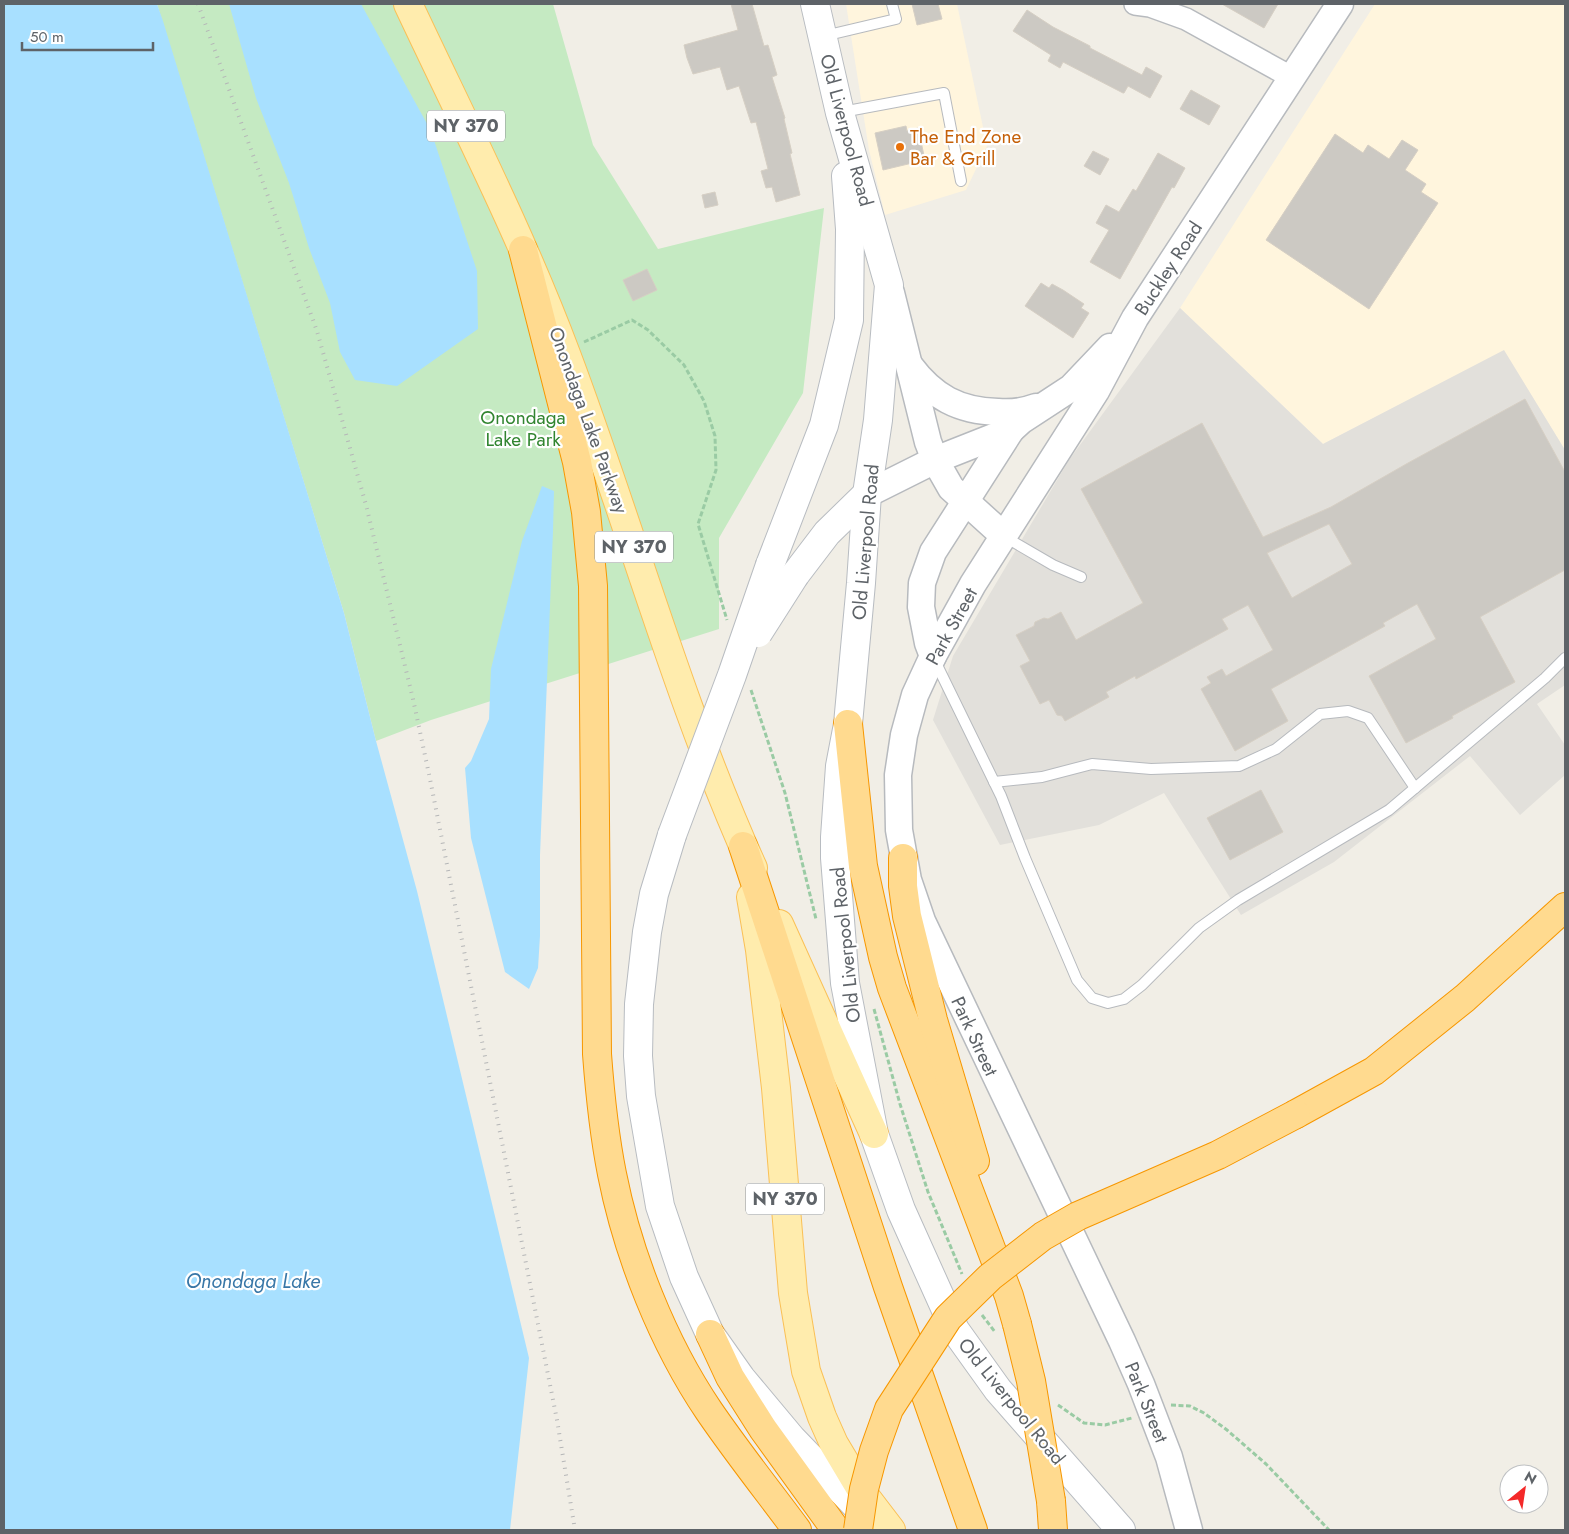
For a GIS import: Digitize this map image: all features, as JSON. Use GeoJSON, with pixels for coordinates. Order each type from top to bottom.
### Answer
{"type":"FeatureCollection","features":[{"type":"Feature","properties":{"kind":"highway"},"geometry":{"type":"LineString","coordinates":[[523,250],[577,462],[586,512],[592,576],[596,1054],[601,1106],[612,1175],[631,1247],[641,1276],[675,1352],[709,1410],[798,1530]]}},
{"type":"Feature","properties":{"kind":"highway"},"geometry":{"type":"LineString","coordinates":[[848,724],[863,866],[883,957],[892,988],[1009,1296],[1031,1382],[1051,1501],[1053,1530]]}},
{"type":"Feature","properties":{"kind":"highway"},"geometry":{"type":"LineString","coordinates":[[743,846],[888,1287],[973,1530]]}},
{"type":"Feature","properties":{"kind":"highway"},"geometry":{"type":"LineString","coordinates":[[903,858],[902,886],[906,916],[933,1020],[1008,1268],[1017,1324]]}},
{"type":"Feature","properties":{"kind":"highway"},"geometry":{"type":"LineString","coordinates":[[858,1530],[864,1489],[874,1451],[889,1409],[948,1318],[990,1277],[1043,1236],[1078,1216],[1218,1155],[1374,1071],[1465,998],[1565,907]]}},
{"type":"Feature","properties":{"kind":"highway"},"geometry":{"type":"LineString","coordinates":[[710,1334],[730,1377],[758,1421],[836,1530]]}},
{"type":"Feature","properties":{"kind":"main road","name":"Onondaga Lake Parkway"},"geometry":{"type":"LineString","coordinates":[[408,4],[523,250],[565,351],[607,466],[681,690],[743,846]]}},
{"type":"Feature","properties":{"kind":"main road","name":"Old Liverpool Road"},"geometry":{"type":"LineString","coordinates":[[815,4],[840,112],[889,285],[878,420],[867,494],[848,724],[840,766],[835,858],[845,983],[874,1134],[901,1210],[955,1330],[998,1390],[1121,1530]]}},
{"type":"Feature","properties":{"kind":"main road"},"geometry":{"type":"LineString","coordinates":[[840,112],[850,229],[849,320],[824,426],[782,570],[732,675],[672,835],[654,894],[647,932],[639,1004],[638,1056],[641,1096],[660,1206],[684,1277],[710,1334],[741,1378],[792,1439],[880,1530]]}},
{"type":"Feature","properties":{"kind":"main road"},"geometry":{"type":"LineString","coordinates":[[782,570],[827,532],[867,494]]}},
{"type":"Feature","properties":{"kind":"main road","name":"NY 370"},"geometry":{"type":"LineString","coordinates":[[743,846],[874,1134]]}},
{"type":"Feature","properties":{"kind":"main road","name":"NY 370"},"geometry":{"type":"LineString","coordinates":[[743,846],[761,959],[776,1088],[793,1292],[806,1372],[834,1444],[865,1496],[891,1530]]}},
{"type":"Feature","properties":{"kind":"street"},"geometry":{"type":"LineString","coordinates":[[1135,4],[1150,6],[1186,19],[1292,77]]}},
{"type":"Feature","properties":{"kind":"street","name":"Buckley Road"},"geometry":{"type":"LineString","coordinates":[[1004,536],[1096,391],[1135,318],[1340,4]]}},
{"type":"Feature","properties":{"kind":"street","name":"Old Liverpool Road"},"geometry":{"type":"LineString","coordinates":[[889,285],[928,442],[935,460],[951,488],[1004,536]]}},
{"type":"Feature","properties":{"kind":"street"},"geometry":{"type":"LineString","coordinates":[[933,656],[928,644],[921,606],[922,582],[933,552],[1011,430],[1022,420],[1071,388],[1135,318]]}},
{"type":"Feature","properties":{"kind":"street"},"geometry":{"type":"LineString","coordinates":[[908,362],[919,378],[931,390],[956,405],[982,412],[1014,413],[1027,411],[1051,401]]}},
{"type":"Feature","properties":{"kind":"street"},"geometry":{"type":"LineString","coordinates":[[867,494],[935,460],[1011,430]]}},
{"type":"Feature","properties":{"kind":"street","name":"Park Street"},"geometry":{"type":"LineString","coordinates":[[1004,536],[973,584],[933,656],[915,695],[904,735],[898,775],[899,830],[903,858],[922,921],[1141,1384],[1169,1457],[1189,1530]]}},
{"type":"Feature","properties":{"kind":"lane"},"geometry":{"type":"LineString","coordinates":[[822,36],[896,20],[892,4]]}},
{"type":"Feature","properties":{"kind":"lane"},"geometry":{"type":"LineString","coordinates":[[840,112],[944,93],[961,181]]}},
{"type":"Feature","properties":{"kind":"lane"},"geometry":{"type":"LineString","coordinates":[[1004,536],[1053,565],[1081,577]]}},
{"type":"Feature","properties":{"kind":"lane"},"geometry":{"type":"LineString","coordinates":[[933,656],[994,782],[1077,980],[1090,997],[1108,1003],[1124,999],[1142,985],[1199,928],[1230,905],[1389,810],[1545,678],[1565,658]]}},
{"type":"Feature","properties":{"kind":"lane"},"geometry":{"type":"LineString","coordinates":[[994,782],[1042,777],[1092,764],[1150,768],[1239,766],[1276,749],[1320,714],[1348,711],[1368,718],[1415,788]]}},
{"type":"Feature","properties":{"kind":"shaded area"},"geometry":{"type":"Polygon","coordinates":[[[846,4],[957,4],[987,146],[966,190],[885,215],[869,150],[846,4]]]}},
{"type":"Feature","properties":{"kind":"shaded area"},"geometry":{"type":"Polygon","coordinates":[[[1375,4],[1565,4],[1565,450],[1504,351],[1323,444],[1180,308],[1375,4]]]}},
{"type":"Feature","properties":{"kind":"shaded area"},"geometry":{"type":"Polygon","coordinates":[[[1180,308],[1323,444],[1504,350],[1565,450],[1565,685],[1537,704],[1565,745],[1565,775],[1520,815],[1470,756],[1334,862],[1241,915],[1164,793],[1099,825],[1000,845],[933,720],[953,656],[1069,460],[1180,308]]]}},
{"type":"Feature","properties":{"kind":"green space","name":"Onondaga Lake Park"},"geometry":{"type":"Polygon","coordinates":[[[157,4],[553,4],[593,145],[658,249],[824,208],[803,393],[719,538],[719,629],[431,720],[376,741],[344,613],[157,4]]]}},
{"type":"Feature","properties":{"kind":"water","name":"Onondaga Lake"},"geometry":{"type":"Polygon","coordinates":[[[4,4],[157,4],[163,21],[344,613],[376,741],[417,891],[529,1358],[510,1530],[4,1530],[4,4]]]}},
{"type":"Feature","properties":{"kind":"water"},"geometry":{"type":"Polygon","coordinates":[[[229,4],[361,4],[431,131],[477,271],[478,329],[397,386],[355,380],[340,352],[330,303],[309,248],[289,183],[256,98],[229,4]]]}},
{"type":"Feature","properties":{"kind":"water"},"geometry":{"type":"Polygon","coordinates":[[[542,486],[554,491],[553,531],[540,855],[540,936],[538,968],[529,989],[505,972],[471,838],[465,768],[471,761],[489,719],[491,669],[522,541],[542,486]]]}},
{"type":"Feature","properties":{"kind":"building"},"geometry":{"type":"Polygon","coordinates":[[[731,4],[752,4],[764,46],[768,45],[777,75],[772,77],[785,118],[792,153],[790,154],[800,195],[776,202],[772,187],[766,188],[761,171],[768,169],[756,122],[751,123],[739,86],[727,90],[720,67],[693,74],[687,58],[684,45],[738,30],[731,4]]]}},
{"type":"Feature","properties":{"kind":"building"},"geometry":{"type":"Polygon","coordinates":[[[912,4],[938,4],[942,19],[917,25],[912,4]]]}},
{"type":"Feature","properties":{"kind":"building"},"geometry":{"type":"Polygon","coordinates":[[[1222,4],[1278,4],[1264,28],[1222,4]]]}},
{"type":"Feature","properties":{"kind":"building"},"geometry":{"type":"Polygon","coordinates":[[[1027,10],[1053,27],[1090,46],[1090,48],[1142,75],[1146,67],[1162,76],[1150,98],[1128,86],[1123,93],[1063,62],[1060,68],[1048,61],[1051,55],[1013,31],[1027,10]]]}},
{"type":"Feature","properties":{"kind":"building"},"geometry":{"type":"Polygon","coordinates":[[[1191,90],[1220,106],[1209,125],[1180,109],[1191,90]]]}},
{"type":"Feature","properties":{"kind":"building","name":"The End Zone Bar & Grill"},"geometry":{"type":"Polygon","coordinates":[[[906,126],[907,131],[918,128],[925,160],[883,170],[875,133],[906,126]]]}},
{"type":"Feature","properties":{"kind":"building"},"geometry":{"type":"Polygon","coordinates":[[[1335,134],[1363,153],[1368,145],[1389,159],[1402,140],[1418,150],[1405,170],[1426,184],[1421,192],[1438,203],[1369,309],[1266,240],[1335,134]]]}},
{"type":"Feature","properties":{"kind":"building"},"geometry":{"type":"Polygon","coordinates":[[[1093,151],[1109,159],[1100,175],[1084,166],[1093,151]]]}},
{"type":"Feature","properties":{"kind":"building"},"geometry":{"type":"Polygon","coordinates":[[[1158,153],[1185,168],[1174,188],[1172,187],[1120,279],[1090,262],[1109,230],[1096,223],[1106,205],[1119,212],[1133,189],[1136,191],[1158,153]]]}},
{"type":"Feature","properties":{"kind":"building"},"geometry":{"type":"Polygon","coordinates":[[[715,192],[718,205],[705,208],[702,195],[715,192]]]}},
{"type":"Feature","properties":{"kind":"building"},"geometry":{"type":"Polygon","coordinates":[[[647,269],[657,290],[633,301],[623,280],[647,269]]]}},
{"type":"Feature","properties":{"kind":"building"},"geometry":{"type":"Polygon","coordinates":[[[1041,283],[1049,288],[1052,284],[1084,304],[1081,308],[1089,313],[1073,338],[1025,306],[1041,283]]]}},
{"type":"Feature","properties":{"kind":"building"},"geometry":{"type":"Polygon","coordinates":[[[1525,399],[1565,472],[1565,570],[1480,617],[1515,682],[1406,743],[1369,676],[1436,639],[1417,604],[1383,623],[1385,626],[1271,689],[1288,721],[1235,751],[1201,689],[1211,683],[1207,677],[1222,669],[1226,676],[1273,650],[1248,605],[1222,619],[1228,629],[1136,679],[1135,676],[1106,692],[1109,697],[1065,721],[1062,716],[1057,715],[1049,700],[1040,704],[1020,666],[1030,661],[1016,635],[1034,626],[1035,622],[1044,618],[1048,619],[1061,612],[1076,640],[1143,603],[1081,489],[1202,423],[1263,537],[1331,507],[1525,399]],[[1329,524],[1267,553],[1292,598],[1352,564],[1329,524]]]}},
{"type":"Feature","properties":{"kind":"building"},"geometry":{"type":"Polygon","coordinates":[[[1261,790],[1283,832],[1230,860],[1207,818],[1261,790]]]}},
{"type":"Feature","properties":{"kind":"railway"},"geometry":{"type":"LineString","coordinates":[[198,4],[317,331],[366,505],[413,699],[430,779],[557,1420],[575,1530]]}},
{"type":"Feature","properties":{"kind":"place","name":"The End Zone Bar & Grill"},"geometry":{"type":"Point","coordinates":[900,147]}}]}
